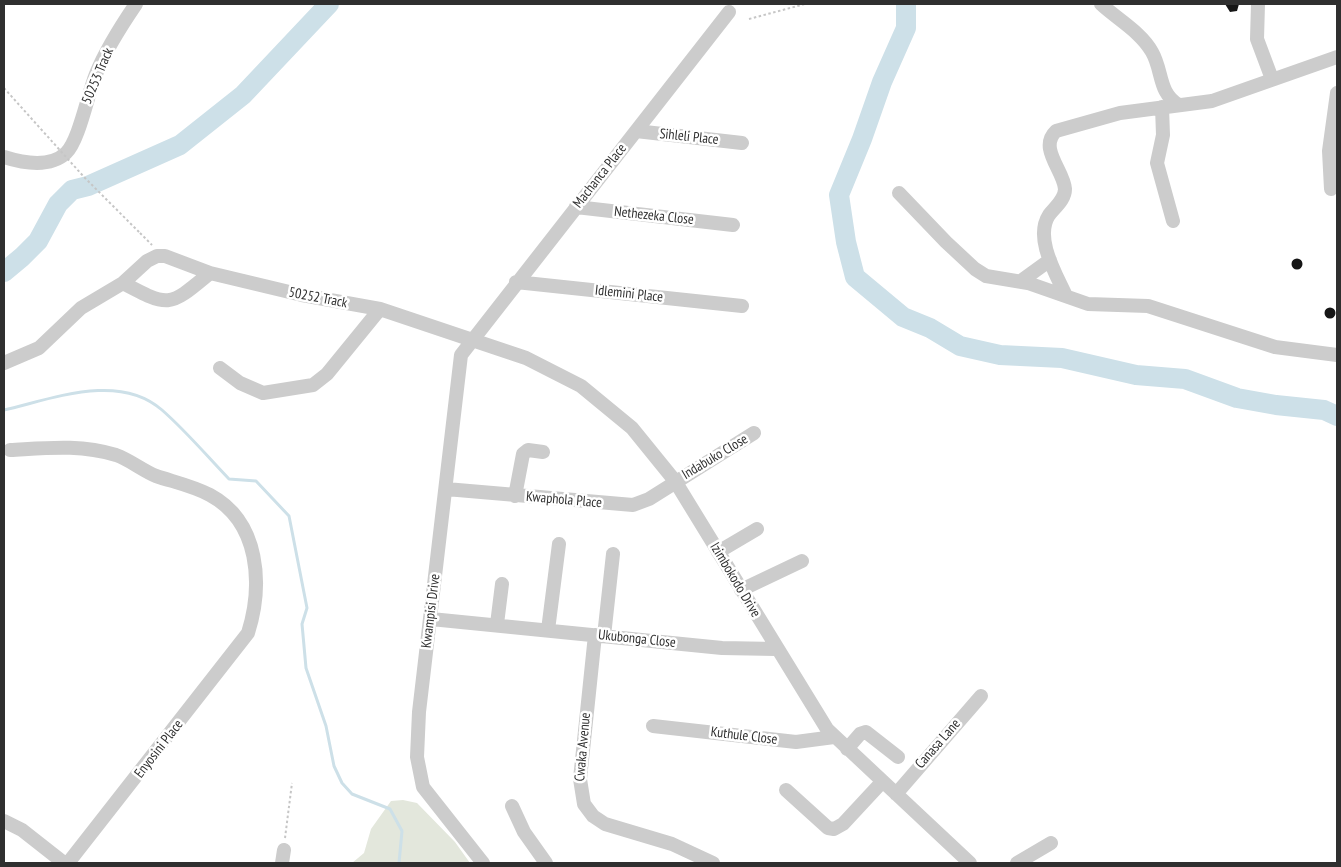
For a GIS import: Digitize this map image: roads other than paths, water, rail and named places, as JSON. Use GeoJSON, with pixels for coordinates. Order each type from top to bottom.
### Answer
{"type":"FeatureCollection","features":[{"type":"Feature","properties":{"kind":"street","name":"50253 Track"},"geometry":{"type":"LineString","coordinates":[[4,157],[29,163],[41,163],[55,160],[68,152],[100,65],[136,4]]}},
{"type":"Feature","properties":{"kind":"street"},"geometry":{"type":"LineString","coordinates":[[1101,4],[1151,49],[1164,91],[1171,101],[1179,105]]}},
{"type":"Feature","properties":{"kind":"street"},"geometry":{"type":"LineString","coordinates":[[1258,4],[1257,39],[1272,79]]}},
{"type":"Feature","properties":{"kind":"street","name":"Machanca Place"},"geometry":{"type":"LineString","coordinates":[[470,341],[730,12]]}},
{"type":"Feature","properties":{"kind":"street"},"geometry":{"type":"LineString","coordinates":[[1066,296],[1050,260],[1045,241],[1045,224],[1061,200],[1065,190],[1061,175],[1052,157],[1052,135],[1064,128],[1120,113],[1162,106],[1212,101],[1337,57]]}},
{"type":"Feature","properties":{"kind":"street"},"geometry":{"type":"LineString","coordinates":[[1332,189],[1329,151],[1337,93]]}},
{"type":"Feature","properties":{"kind":"street"},"geometry":{"type":"LineString","coordinates":[[1162,106],[1163,135],[1157,163],[1173,221]]}},
{"type":"Feature","properties":{"kind":"street","name":"Sihleli Place"},"geometry":{"type":"LineString","coordinates":[[636,132],[742,143]]}},
{"type":"Feature","properties":{"kind":"street"},"geometry":{"type":"LineString","coordinates":[[899,193],[975,270],[986,276],[1021,281],[1088,304],[1148,306],[1275,347],[1337,355]]}},
{"type":"Feature","properties":{"kind":"street","name":"Nethezeka Close"},"geometry":{"type":"LineString","coordinates":[[576,207],[733,225]]}},
{"type":"Feature","properties":{"kind":"street","name":"50252 Track"},"geometry":{"type":"LineString","coordinates":[[123,282],[147,260],[156,256],[165,256],[210,273],[302,295],[380,310],[470,341]]}},
{"type":"Feature","properties":{"kind":"street"},"geometry":{"type":"LineString","coordinates":[[1021,281],[1050,260]]}},
{"type":"Feature","properties":{"kind":"street"},"geometry":{"type":"LineString","coordinates":[[4,362],[39,348],[81,308],[123,282],[150,298],[168,302],[180,297],[210,273]]}},
{"type":"Feature","properties":{"kind":"street","name":"Idlemini Place"},"geometry":{"type":"LineString","coordinates":[[516,282],[742,306]]}},
{"type":"Feature","properties":{"kind":"street"},"geometry":{"type":"LineString","coordinates":[[220,368],[248,387],[263,393],[313,385],[327,374],[380,310]]}},
{"type":"Feature","properties":{"kind":"street","name":"Izimbokodo Drive"},"geometry":{"type":"LineString","coordinates":[[470,341],[526,358],[581,386],[632,428],[675,481],[776,649],[815,711],[834,737],[970,863]]}},
{"type":"Feature","properties":{"kind":"street","name":"Kwampisi Drive"},"geometry":{"type":"LineString","coordinates":[[470,341],[459,362],[417,740],[420,780],[432,801],[483,863]]}},
{"type":"Feature","properties":{"kind":"street","name":"Indabuko Close"},"geometry":{"type":"LineString","coordinates":[[675,481],[754,433]]}},
{"type":"Feature","properties":{"kind":"street","name":"Enyosini Place"},"geometry":{"type":"LineString","coordinates":[[10,450],[66,446],[117,456],[154,475],[209,495],[228,508],[242,527],[251,548],[256,570],[256,608],[248,633],[68,863]]}},
{"type":"Feature","properties":{"kind":"street"},"geometry":{"type":"LineString","coordinates":[[515,496],[523,454],[528,450],[543,452]]}},
{"type":"Feature","properties":{"kind":"street","name":"Kwaphola Place"},"geometry":{"type":"LineString","coordinates":[[446,489],[634,505],[649,499],[675,481]]}},
{"type":"Feature","properties":{"kind":"street"},"geometry":{"type":"LineString","coordinates":[[718,552],[757,529]]}},
{"type":"Feature","properties":{"kind":"street"},"geometry":{"type":"LineString","coordinates":[[548,630],[559,544]]}},
{"type":"Feature","properties":{"kind":"street","name":"Cwaka Avenue"},"geometry":{"type":"LineString","coordinates":[[613,554],[599,636],[580,779],[584,804],[593,816],[606,824],[672,844],[713,863]]}},
{"type":"Feature","properties":{"kind":"street"},"geometry":{"type":"LineString","coordinates":[[741,590],[802,561]]}},
{"type":"Feature","properties":{"kind":"street"},"geometry":{"type":"LineString","coordinates":[[497,624],[502,584]]}},
{"type":"Feature","properties":{"kind":"street","name":"Ukubonga Close"},"geometry":{"type":"LineString","coordinates":[[431,619],[497,624],[722,648],[776,649]]}},
{"type":"Feature","properties":{"kind":"street","name":"Canasa Lane"},"geometry":{"type":"LineString","coordinates":[[896,794],[981,696]]}},
{"type":"Feature","properties":{"kind":"street","name":"Kuthule Close"},"geometry":{"type":"LineString","coordinates":[[652,726],[796,742],[834,737]]}},
{"type":"Feature","properties":{"kind":"street"},"geometry":{"type":"LineString","coordinates":[[847,748],[860,734],[866,732],[898,757]]}},
{"type":"Feature","properties":{"kind":"street"},"geometry":{"type":"LineString","coordinates":[[786,790],[828,828],[834,829],[844,824],[882,782]]}},
{"type":"Feature","properties":{"kind":"street"},"geometry":{"type":"LineString","coordinates":[[512,806],[524,832],[546,863]]}},
{"type":"Feature","properties":{"kind":"street"},"geometry":{"type":"LineString","coordinates":[[4,821],[22,830],[64,863]]}},
{"type":"Feature","properties":{"kind":"street"},"geometry":{"type":"LineString","coordinates":[[1017,863],[1051,843]]}},
{"type":"Feature","properties":{"kind":"waterway"},"geometry":{"type":"LineString","coordinates":[[4,272],[38,241],[58,204],[72,190],[88,186],[180,145],[243,95],[329,4]]}},
{"type":"Feature","properties":{"kind":"waterway"},"geometry":{"type":"LineString","coordinates":[[906,4],[906,28],[882,82],[862,139],[839,195],[846,242],[855,277],[903,317],[930,328],[960,346],[1000,355],[1062,358],[1136,375],[1185,379],[1237,398],[1276,405],[1324,410],[1337,416]]}},
{"type":"Feature","properties":{"kind":"waterway"},"geometry":{"type":"LineString","coordinates":[[4,410],[64,395],[106,390],[126,392],[145,399],[171,418],[229,479],[256,481],[289,516],[307,608],[302,624],[306,668],[326,726],[334,766],[342,783],[352,794],[390,809],[402,831],[399,863]]}}]}
